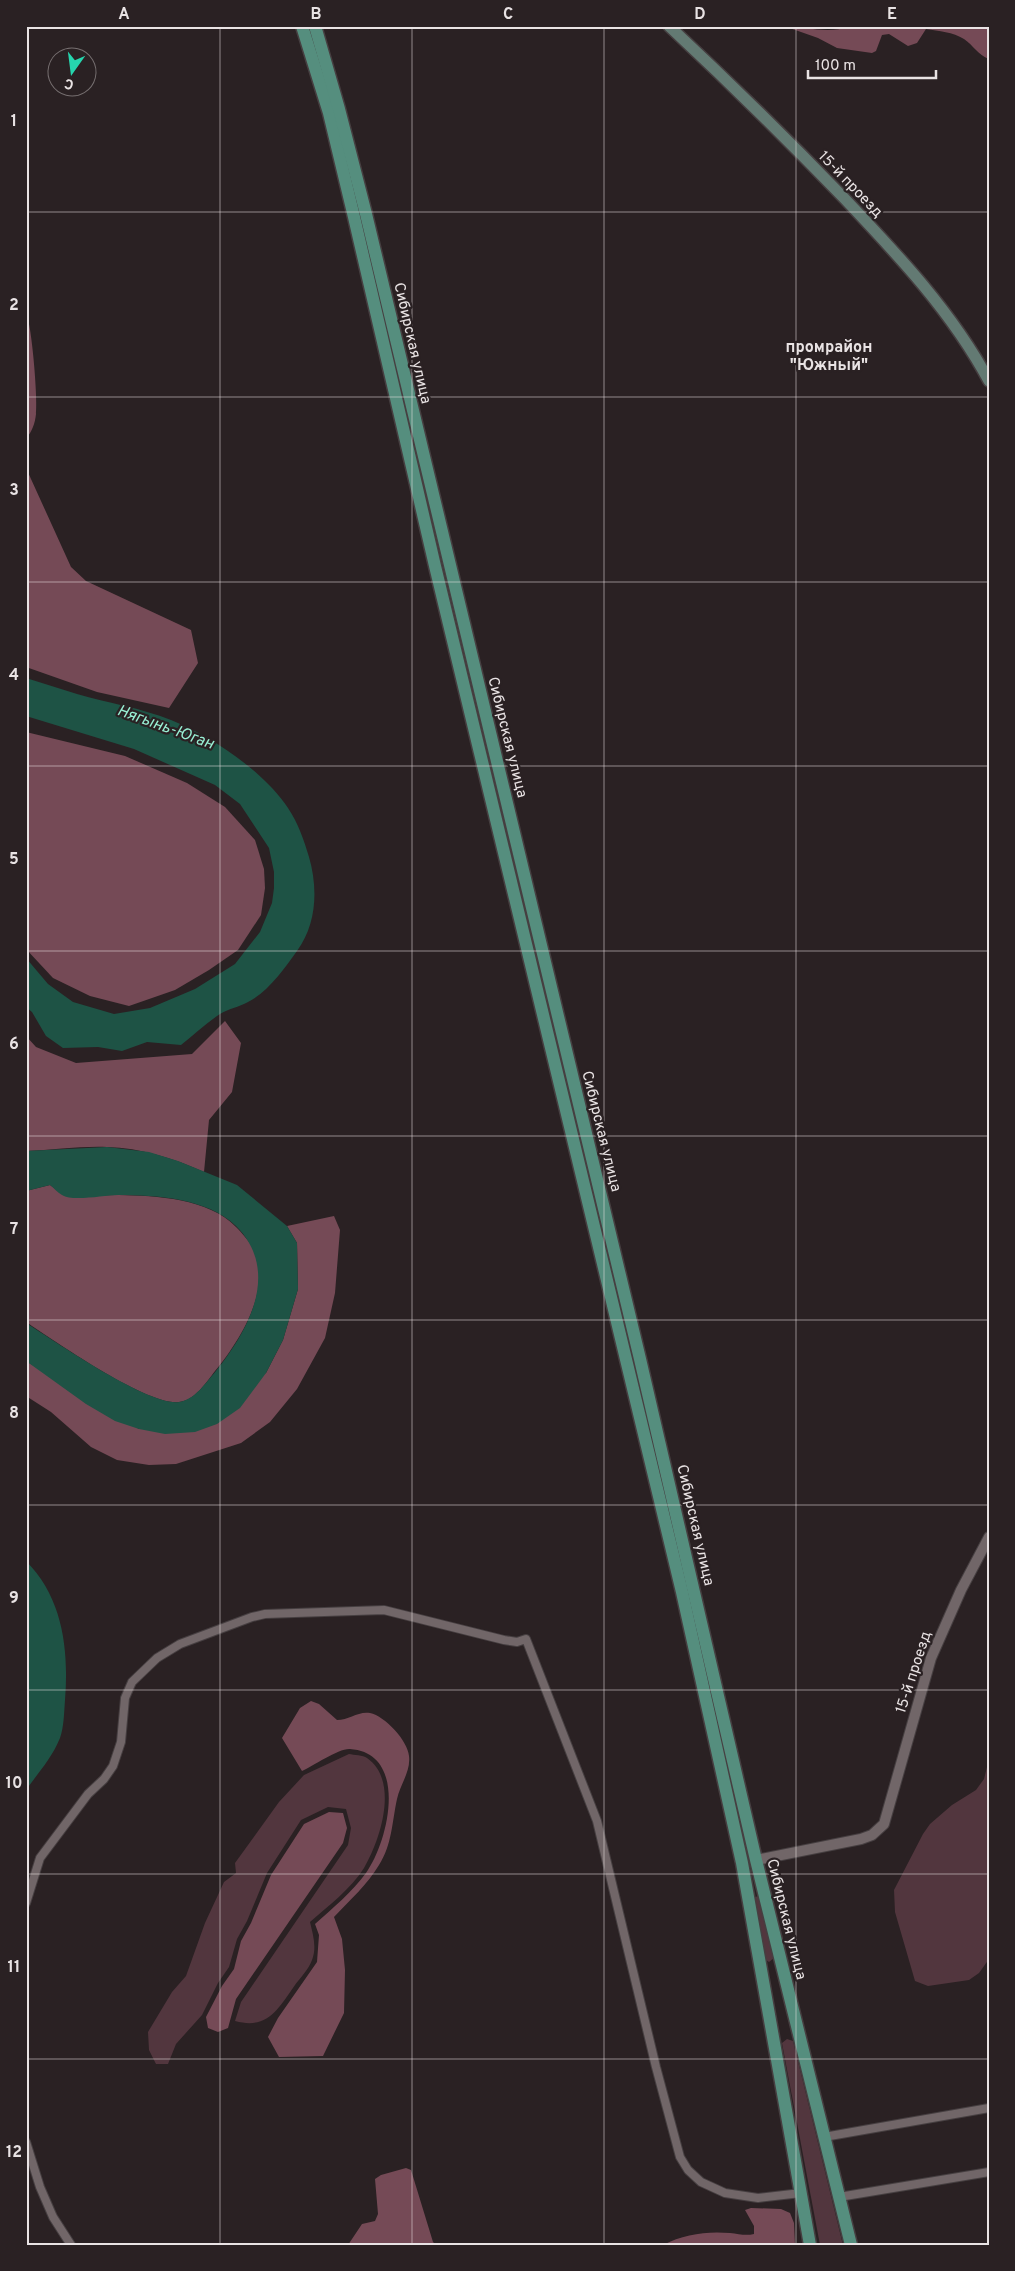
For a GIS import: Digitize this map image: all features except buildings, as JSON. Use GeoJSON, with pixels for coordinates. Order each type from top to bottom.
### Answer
{"type":"FeatureCollection","features":[{"type":"Feature","properties":{"kind":"main road","name":"Сибирская улица"},"geometry":{"type":"LineString","coordinates":[[302,26],[319,79],[350,198],[435,566],[682,1592],[742,1863],[810,2245]]}},
{"type":"Feature","properties":{"kind":"main road","name":"Сибирская улица"},"geometry":{"type":"LineString","coordinates":[[315,26],[340,108],[450,564],[640,1359],[756,1860],[840,2197],[850,2245]]}},
{"type":"Feature","properties":{"kind":"main road","name":"15-й проезд"},"geometry":{"type":"LineString","coordinates":[[669,26],[756,108],[894,251],[951,319],[989,381]]}},
{"type":"Feature","properties":{"kind":"main road"},"geometry":{"type":"LineString","coordinates":[[435,566],[450,564]]}},
{"type":"Feature","properties":{"kind":"main road"},"geometry":{"type":"LineString","coordinates":[[627,1362],[640,1359]]}},
{"type":"Feature","properties":{"kind":"main road"},"geometry":{"type":"LineString","coordinates":[[742,1863],[756,1860]]}},
{"type":"Feature","properties":{"kind":"main road"},"geometry":{"type":"LineString","coordinates":[[762,1974],[775,1976],[783,1969]]}},
{"type":"Feature","properties":{"kind":"main road"},"geometry":{"type":"LineString","coordinates":[[774,2038],[786,2031],[799,2034]]}},
{"type":"Feature","properties":{"kind":"street","name":"15-й проезд"},"geometry":{"type":"LineString","coordinates":[[756,1860],[861,1839],[872,1835],[884,1824],[931,1658],[961,1590],[989,1537]]}},
{"type":"Feature","properties":{"kind":"street"},"geometry":{"type":"LineString","coordinates":[[26,1903],[40,1858],[88,1794],[104,1779],[113,1766],[121,1742],[126,1698],[132,1682],[158,1658],[180,1644],[252,1616],[367,1610],[402,1613],[504,1640],[517,1642],[526,1639],[597,1821],[656,2067],[680,2157],[688,2170],[701,2182],[725,2193],[758,2198],[802,2193]]}},
{"type":"Feature","properties":{"kind":"street"},"geometry":{"type":"LineString","coordinates":[[824,2137],[989,2108]]}},
{"type":"Feature","properties":{"kind":"street"},"geometry":{"type":"LineString","coordinates":[[26,2142],[40,2187],[53,2217],[71,2245]]}},
{"type":"Feature","properties":{"kind":"street"},"geometry":{"type":"LineString","coordinates":[[840,2197],[989,2172]]}},
{"type":"Feature","properties":{"kind":"shaded area"},"geometry":{"type":"Polygon","coordinates":[[[784,26],[833,30],[849,26],[989,26],[989,59],[964,39],[941,31],[926,29],[917,43],[908,46],[889,34],[882,35],[876,51],[872,53],[837,48],[818,38],[784,26]]]}},
{"type":"Feature","properties":{"kind":"shaded area"},"geometry":{"type":"Polygon","coordinates":[[[26,313],[32,346],[36,418],[32,430],[26,439],[26,313]]]}},
{"type":"Feature","properties":{"kind":"shaded area"},"geometry":{"type":"Polygon","coordinates":[[[26,468],[71,567],[86,581],[191,630],[198,663],[169,708],[97,692],[26,667],[26,468]]]}},
{"type":"Feature","properties":{"kind":"shaded area"},"geometry":{"type":"Polygon","coordinates":[[[26,732],[125,756],[187,783],[225,807],[255,840],[264,869],[265,888],[261,915],[238,950],[175,990],[129,1006],[90,996],[53,978],[26,949],[26,732]]]}},
{"type":"Feature","properties":{"kind":"shaded area"},"geometry":{"type":"Polygon","coordinates":[[[225,1021],[241,1043],[232,1092],[209,1120],[204,1172],[181,1162],[132,1149],[87,1147],[26,1151],[26,1036],[36,1047],[76,1063],[192,1054],[225,1021]]]}},
{"type":"Feature","properties":{"kind":"shaded area"},"geometry":{"type":"Polygon","coordinates":[[[50,1185],[59,1191],[75,1196],[149,1196],[197,1204],[224,1217],[238,1229],[251,1245],[258,1263],[259,1280],[257,1296],[251,1313],[234,1345],[204,1386],[195,1395],[179,1402],[164,1400],[146,1394],[101,1371],[26,1322],[26,1191],[50,1185]]]}},
{"type":"Feature","properties":{"kind":"shaded area"},"geometry":{"type":"Polygon","coordinates":[[[334,1216],[340,1230],[335,1293],[325,1338],[297,1389],[270,1422],[241,1443],[176,1464],[149,1465],[117,1460],[91,1447],[51,1412],[26,1396],[26,1361],[139,1429],[266,1373],[283,1340],[298,1289],[297,1243],[287,1226],[334,1216]]]}},
{"type":"Feature","properties":{"kind":"shaded area"},"geometry":{"type":"Polygon","coordinates":[[[311,1701],[319,1704],[337,1720],[346,1719],[357,1714],[370,1713],[376,1715],[389,1724],[405,1743],[409,1762],[407,1773],[398,1794],[387,1849],[369,1879],[334,1917],[342,1939],[345,1970],[344,2013],[323,2056],[279,2057],[268,2037],[278,2018],[317,1962],[319,1935],[315,1924],[366,1873],[382,1841],[387,1821],[389,1800],[387,1782],[381,1766],[369,1754],[345,1749],[302,1771],[282,1738],[300,1708],[311,1701]]]}},
{"type":"Feature","properties":{"kind":"shaded area"},"geometry":{"type":"Polygon","coordinates":[[[989,1729],[989,1959],[979,1973],[969,1980],[928,1986],[915,1981],[895,1912],[894,1890],[930,1824],[952,1805],[976,1790],[984,1779],[987,1767],[989,1729]]]}},
{"type":"Feature","properties":{"kind":"shaded area"},"geometry":{"type":"Polygon","coordinates":[[[349,1754],[367,1758],[377,1768],[383,1781],[385,1796],[381,1827],[376,1843],[359,1876],[310,1922],[314,1946],[309,1967],[271,2015],[256,2023],[235,2021],[241,2002],[348,1845],[351,1828],[346,1809],[328,1807],[301,1820],[267,1873],[247,1921],[237,1939],[229,1967],[218,1983],[202,2015],[176,2044],[168,2064],[156,2064],[149,2050],[148,2032],[172,1992],[186,1976],[205,1923],[224,1882],[236,1873],[235,1863],[279,1802],[304,1775],[349,1754]]]}},
{"type":"Feature","properties":{"kind":"shaded area"},"geometry":{"type":"Polygon","coordinates":[[[329,1812],[343,1813],[347,1828],[343,1843],[236,1999],[228,2028],[218,2032],[208,2028],[206,2017],[222,1986],[234,1969],[241,1941],[251,1923],[271,1875],[304,1824],[329,1812]]]}},
{"type":"Feature","properties":{"kind":"shaded area"},"geometry":{"type":"Polygon","coordinates":[[[759,1896],[774,1958],[769,1962],[766,1960],[755,1897],[759,1896]]]}},
{"type":"Feature","properties":{"kind":"shaded area"},"geometry":{"type":"Polygon","coordinates":[[[787,2039],[793,2041],[843,2245],[820,2245],[782,2043],[787,2039]]]}},
{"type":"Feature","properties":{"kind":"shaded area"},"geometry":{"type":"Polygon","coordinates":[[[406,2168],[411,2170],[433,2242],[436,2245],[348,2245],[362,2224],[375,2221],[378,2214],[375,2179],[381,2175],[406,2168]]]}},
{"type":"Feature","properties":{"kind":"shaded area"},"geometry":{"type":"Polygon","coordinates":[[[751,2208],[781,2209],[790,2213],[794,2223],[795,2245],[663,2245],[679,2238],[704,2233],[754,2234],[754,2226],[745,2210],[751,2208]]]}},
{"type":"Feature","properties":{"kind":"water","name":"Нягынь-Юган"},"geometry":{"type":"Polygon","coordinates":[[[26,678],[160,716],[187,727],[236,756],[251,768],[278,794],[295,820],[307,851],[314,881],[312,918],[304,940],[281,972],[255,998],[220,1014],[181,1045],[147,1042],[122,1051],[98,1047],[63,1048],[46,1036],[32,1012],[26,1007],[26,958],[48,984],[73,1002],[114,1014],[150,1008],[195,989],[235,964],[260,932],[272,903],[274,888],[274,872],[269,848],[240,804],[215,785],[134,749],[26,716],[26,678]]]}},
{"type":"Feature","properties":{"kind":"water"},"geometry":{"type":"Polygon","coordinates":[[[107,1147],[149,1152],[178,1161],[237,1185],[287,1226],[297,1243],[298,1289],[283,1340],[266,1373],[240,1408],[217,1424],[195,1432],[165,1434],[139,1429],[115,1421],[86,1404],[26,1361],[26,1323],[125,1384],[165,1400],[185,1401],[195,1394],[216,1371],[228,1355],[249,1319],[258,1281],[256,1262],[249,1243],[236,1226],[211,1209],[164,1197],[118,1195],[73,1198],[62,1195],[50,1185],[26,1191],[26,1151],[107,1147]]]}},
{"type":"Feature","properties":{"kind":"water"},"geometry":{"type":"Polygon","coordinates":[[[26,1561],[48,1591],[56,1608],[64,1644],[66,1681],[64,1720],[60,1738],[49,1759],[26,1790],[26,1561]]]}},
{"type":"Feature","properties":{"kind":"district","name":"промрайон \"Южный\""},"geometry":{"type":"Point","coordinates":[829,355]}}]}
